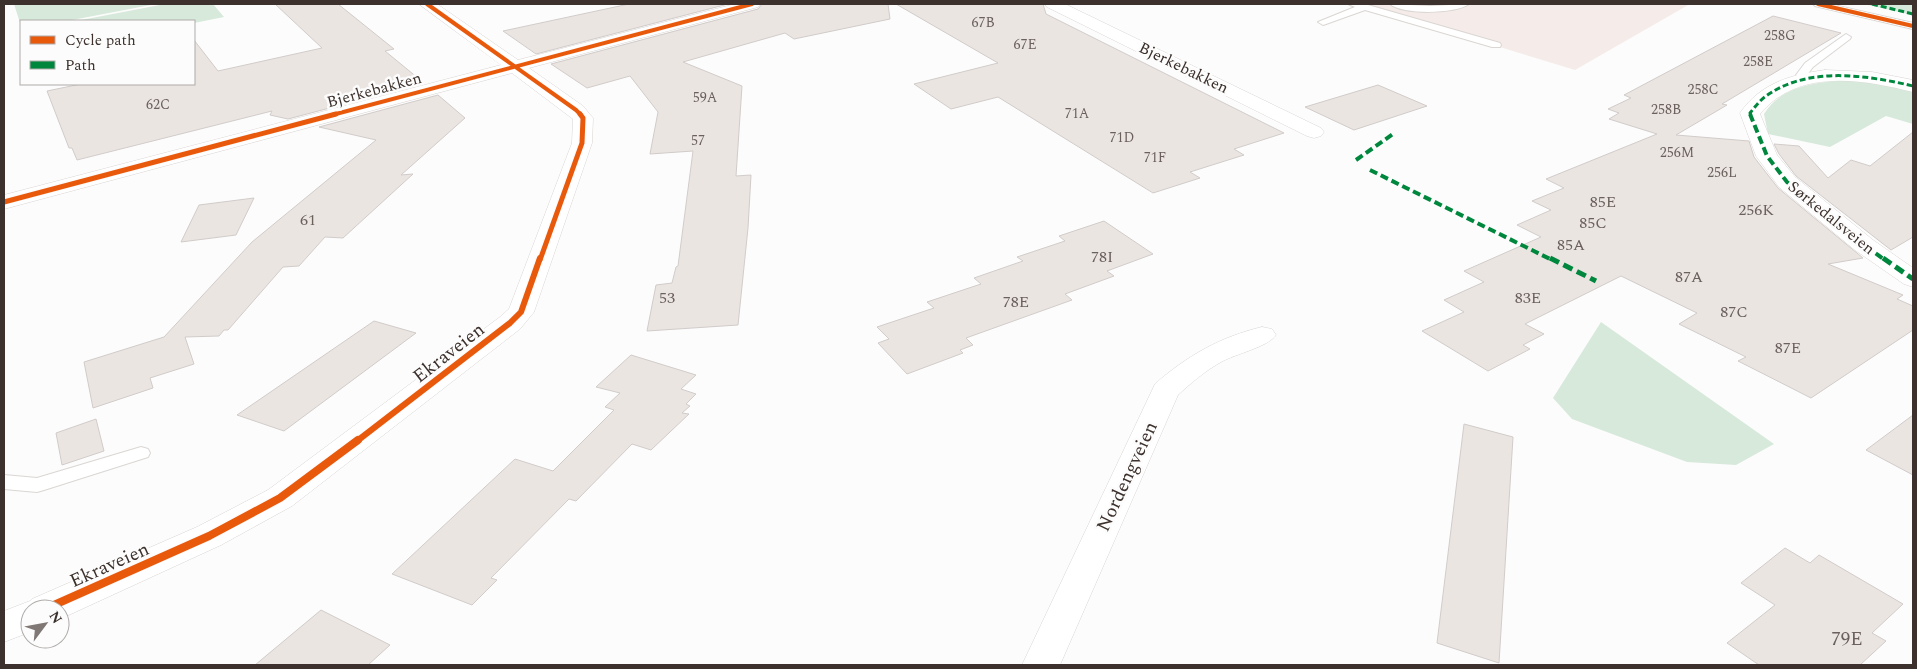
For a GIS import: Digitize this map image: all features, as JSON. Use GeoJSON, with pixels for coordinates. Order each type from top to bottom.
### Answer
{"type":"FeatureCollection","features":[{"type":"Feature","properties":{"kind":"street","name":"Ekraveien"},"geometry":{"type":"LineString","coordinates":[[67,599],[209,536],[280,498],[344,451],[516,318],[521,312],[582,143],[584,124],[581,114],[427,4]]}},
{"type":"Feature","properties":{"kind":"street","name":"Bjerkebakken"},"geometry":{"type":"LineString","coordinates":[[4,202],[752,4]]}},
{"type":"Feature","properties":{"kind":"street","name":"Bjerkebakken"},"geometry":{"type":"LineString","coordinates":[[1053,4],[1314,132]]}},
{"type":"Feature","properties":{"kind":"street","name":"Sørkedalsveien"},"geometry":{"type":"LineString","coordinates":[[1913,86],[1856,76],[1804,78],[1782,85],[1757,101],[1750,112],[1754,127],[1767,156],[1787,182],[1864,245],[1913,279]]}},
{"type":"Feature","properties":{"kind":"street","name":"Nordengveien"},"geometry":{"type":"LineString","coordinates":[[1041,665],[1165,391],[1190,367],[1210,355],[1233,344],[1262,335]]}},
{"type":"Feature","properties":{"kind":"street"},"geometry":{"type":"LineString","coordinates":[[4,627],[20,620]]}},
{"type":"Feature","properties":{"kind":"lane"},"geometry":{"type":"LineString","coordinates":[[1353,4],[1496,45]]}},
{"type":"Feature","properties":{"kind":"lane"},"geometry":{"type":"LineString","coordinates":[[1395,4],[1411,8],[1431,9],[1464,4]]}},
{"type":"Feature","properties":{"kind":"lane"},"geometry":{"type":"LineString","coordinates":[[1818,4],[1913,26]]}},
{"type":"Feature","properties":{"kind":"lane"},"geometry":{"type":"LineString","coordinates":[[1323,22],[1365,7]]}},
{"type":"Feature","properties":{"kind":"lane"},"geometry":{"type":"LineString","coordinates":[[1804,78],[1801,75],[1809,64],[1846,37]]}},
{"type":"Feature","properties":{"kind":"lane"},"geometry":{"type":"LineString","coordinates":[[4,482],[37,485],[141,454]]}},
{"type":"Feature","properties":{"kind":"shaded area"},"geometry":{"type":"Polygon","coordinates":[[[1358,4],[1690,4],[1575,70],[1358,4]]]}},
{"type":"Feature","properties":{"kind":"green space"},"geometry":{"type":"Polygon","coordinates":[[[14,4],[156,4],[72,20],[20,20],[20,23],[14,4]]]}},
{"type":"Feature","properties":{"kind":"green space"},"geometry":{"type":"Polygon","coordinates":[[[165,4],[213,4],[224,17],[195,23],[195,20],[81,20],[165,4]]]}},
{"type":"Feature","properties":{"kind":"green space"},"geometry":{"type":"Polygon","coordinates":[[[1863,4],[1913,4],[1913,15],[1863,4]]]}},
{"type":"Feature","properties":{"kind":"green space"},"geometry":{"type":"Polygon","coordinates":[[[1857,80],[1913,89],[1913,124],[1886,116],[1830,147],[1768,134],[1764,114],[1782,96],[1793,90],[1818,83],[1857,80]]]}},
{"type":"Feature","properties":{"kind":"green space"},"geometry":{"type":"Polygon","coordinates":[[[1601,322],[1774,444],[1736,465],[1687,462],[1572,419],[1553,398],[1601,322]]]}},
{"type":"Feature","properties":{"kind":"building"},"geometry":{"type":"Polygon","coordinates":[[[275,4],[338,4],[394,49],[385,51],[424,83],[288,119],[270,115],[272,111],[77,160],[72,148],[69,148],[47,91],[76,85],[195,85],[195,41],[218,71],[322,48],[275,4]]]}},
{"type":"Feature","properties":{"kind":"building"},"geometry":{"type":"Polygon","coordinates":[[[629,4],[728,4],[536,54],[503,31],[629,4]]]}},
{"type":"Feature","properties":{"kind":"building"},"geometry":{"type":"Polygon","coordinates":[[[762,4],[888,4],[890,19],[794,39],[785,33],[683,62],[742,86],[736,176],[751,175],[748,228],[738,325],[647,331],[656,285],[672,283],[676,267],[678,266],[693,151],[650,154],[658,112],[630,76],[587,88],[551,64],[758,9],[762,4]]]}},
{"type":"Feature","properties":{"kind":"building"},"geometry":{"type":"Polygon","coordinates":[[[896,4],[1043,4],[1046,14],[1284,133],[1234,149],[1244,155],[1190,172],[1200,178],[1153,193],[998,97],[951,109],[914,84],[998,63],[896,4]]]}},
{"type":"Feature","properties":{"kind":"building"},"geometry":{"type":"Polygon","coordinates":[[[1773,16],[1841,33],[1722,104],[1727,105],[1676,135],[1749,141],[1754,157],[1778,188],[1863,258],[1828,264],[1903,295],[1897,299],[1913,306],[1913,330],[1811,398],[1738,361],[1746,357],[1679,324],[1697,313],[1621,276],[1525,324],[1544,334],[1523,345],[1530,349],[1488,371],[1422,331],[1464,312],[1444,300],[1484,282],[1464,271],[1541,237],[1517,225],[1551,210],[1532,201],[1564,188],[1546,179],[1657,134],[1609,119],[1619,113],[1608,109],[1631,98],[1624,95],[1773,16]]]}},
{"type":"Feature","properties":{"kind":"building"},"geometry":{"type":"Polygon","coordinates":[[[1378,85],[1427,106],[1354,130],[1305,107],[1378,85]]]}},
{"type":"Feature","properties":{"kind":"building"},"geometry":{"type":"Polygon","coordinates":[[[438,95],[465,118],[401,175],[413,174],[343,238],[325,237],[299,266],[283,267],[228,330],[224,330],[219,336],[185,337],[194,364],[150,378],[153,388],[93,408],[84,362],[164,337],[252,242],[376,140],[319,127],[438,95]]]}},
{"type":"Feature","properties":{"kind":"building"},"geometry":{"type":"Polygon","coordinates":[[[1913,132],[1913,237],[1891,250],[1796,176],[1779,154],[1774,144],[1799,146],[1828,178],[1851,160],[1870,166],[1913,132]]]}},
{"type":"Feature","properties":{"kind":"building"},"geometry":{"type":"Polygon","coordinates":[[[254,198],[236,235],[181,242],[199,205],[254,198]]]}},
{"type":"Feature","properties":{"kind":"building"},"geometry":{"type":"Polygon","coordinates":[[[1104,221],[1153,254],[1107,271],[1114,276],[1065,294],[1072,300],[966,338],[973,345],[960,350],[963,353],[907,374],[878,343],[889,339],[877,327],[934,308],[927,302],[981,284],[974,278],[1023,261],[1017,257],[1065,241],[1059,236],[1104,221]]]}},
{"type":"Feature","properties":{"kind":"building"},"geometry":{"type":"Polygon","coordinates":[[[374,321],[416,333],[284,431],[237,415],[374,321]]]}},
{"type":"Feature","properties":{"kind":"building"},"geometry":{"type":"Polygon","coordinates":[[[631,355],[696,375],[681,389],[696,394],[686,404],[690,406],[682,413],[689,414],[651,450],[632,444],[576,501],[569,499],[491,578],[497,580],[472,605],[392,574],[515,459],[553,471],[614,410],[605,407],[620,393],[596,387],[631,355]]]}},
{"type":"Feature","properties":{"kind":"building"},"geometry":{"type":"Polygon","coordinates":[[[1913,415],[1913,475],[1866,450],[1913,415]]]}},
{"type":"Feature","properties":{"kind":"building"},"geometry":{"type":"Polygon","coordinates":[[[96,419],[104,451],[62,465],[56,433],[96,419]]]}},
{"type":"Feature","properties":{"kind":"building"},"geometry":{"type":"Polygon","coordinates":[[[1464,424],[1513,437],[1499,663],[1437,643],[1464,424]]]}},
{"type":"Feature","properties":{"kind":"building"},"geometry":{"type":"Polygon","coordinates":[[[1785,548],[1810,563],[1819,555],[1903,604],[1872,633],[1886,641],[1860,665],[1759,665],[1727,643],[1775,605],[1741,583],[1785,548]]]}},
{"type":"Feature","properties":{"kind":"building"},"geometry":{"type":"Polygon","coordinates":[[[321,610],[390,645],[368,665],[255,665],[321,610]]]}},
{"type":"Feature","properties":{"kind":"marked path"},"geometry":{"type":"LineString","coordinates":[[1872,4],[1913,14]]}},
{"type":"Feature","properties":{"kind":"marked path"},"geometry":{"type":"LineString","coordinates":[[1913,86],[1893,81],[1848,76],[1802,79],[1781,86],[1764,97],[1750,113],[1767,156],[1787,182],[1864,245],[1913,279]]}},
{"type":"Feature","properties":{"kind":"marked path"},"geometry":{"type":"LineString","coordinates":[[1356,160],[1393,134]]}},
{"type":"Feature","properties":{"kind":"marked path"},"geometry":{"type":"LineString","coordinates":[[1370,170],[1596,281]]}},
{"type":"Feature","properties":{"kind":"cycle path"},"geometry":{"type":"LineString","coordinates":[[67,599],[209,536],[280,498],[510,323],[521,312],[582,143],[583,118],[576,110],[427,4]]}},
{"type":"Feature","properties":{"kind":"cycle path"},"geometry":{"type":"LineString","coordinates":[[4,202],[752,4]]}},
{"type":"Feature","properties":{"kind":"cycle path"},"geometry":{"type":"LineString","coordinates":[[1818,4],[1913,26]]}}]}
